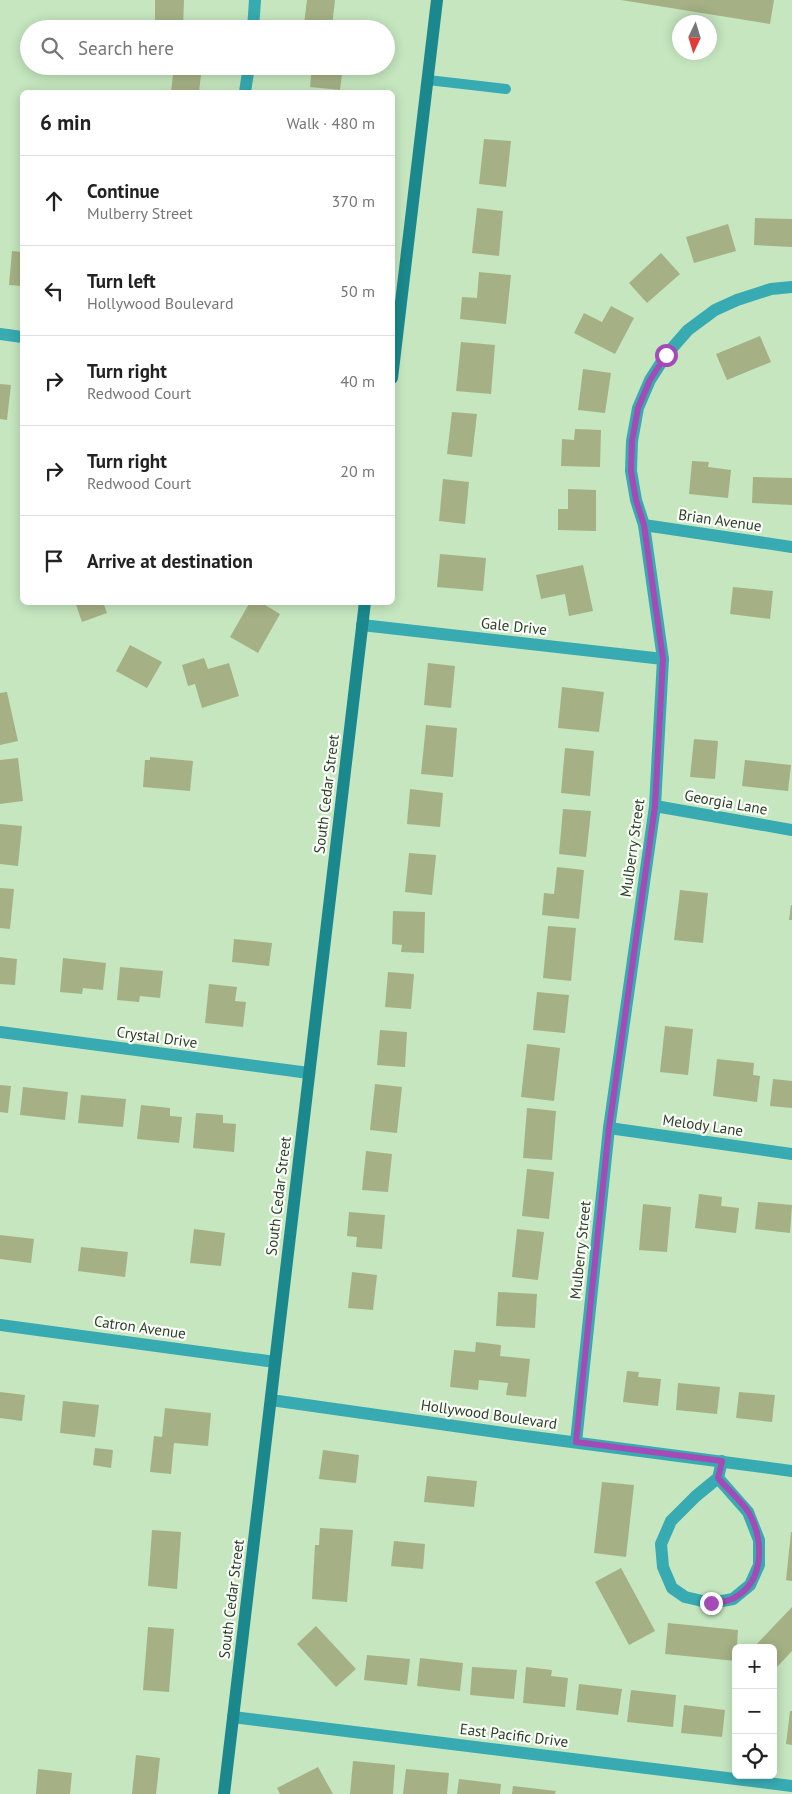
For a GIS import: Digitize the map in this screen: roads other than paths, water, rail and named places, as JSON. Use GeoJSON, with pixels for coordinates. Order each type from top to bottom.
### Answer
{"type":"FeatureCollection","features":[{"type":"Feature","properties":{"kind":"main road"},"geometry":{"type":"LineString","coordinates":[[395,353],[438,0]]}},
{"type":"Feature","properties":{"kind":"main road","name":"South Cedar Street"},"geometry":{"type":"LineString","coordinates":[[224,1794],[365,605]]}},
{"type":"Feature","properties":{"kind":"street"},"geometry":{"type":"LineString","coordinates":[[254,20],[255,0]]}},
{"type":"Feature","properties":{"kind":"street"},"geometry":{"type":"LineString","coordinates":[[245,90],[247,75]]}},
{"type":"Feature","properties":{"kind":"street","name":"Mulberry Street"},"geometry":{"type":"LineString","coordinates":[[576,1442],[609,1128],[655,806],[663,659],[644,525],[636,500],[631,471],[632,441],[638,408],[650,380],[666,355],[688,330],[715,310],[736,300],[771,289],[792,287]]}},
{"type":"Feature","properties":{"kind":"street"},"geometry":{"type":"LineString","coordinates":[[0,334],[20,337]]}},
{"type":"Feature","properties":{"kind":"street","name":"Brian Avenue"},"geometry":{"type":"LineString","coordinates":[[644,525],[792,547]]}},
{"type":"Feature","properties":{"kind":"street","name":"Gale Drive"},"geometry":{"type":"LineString","coordinates":[[362,626],[663,659]]}},
{"type":"Feature","properties":{"kind":"street","name":"Georgia Lane"},"geometry":{"type":"LineString","coordinates":[[655,806],[792,830]]}},
{"type":"Feature","properties":{"kind":"street","name":"Crystal Drive"},"geometry":{"type":"LineString","coordinates":[[0,1032],[309,1074]]}},
{"type":"Feature","properties":{"kind":"street","name":"Melody Lane"},"geometry":{"type":"LineString","coordinates":[[609,1128],[792,1154]]}},
{"type":"Feature","properties":{"kind":"street","name":"Catron Avenue"},"geometry":{"type":"LineString","coordinates":[[0,1324],[275,1362]]}},
{"type":"Feature","properties":{"kind":"street","name":"Hollywood Boulevard"},"geometry":{"type":"LineString","coordinates":[[271,1400],[792,1471]]}},
{"type":"Feature","properties":{"kind":"street"},"geometry":{"type":"LineString","coordinates":[[718,1478],[748,1512],[759,1540],[759,1565],[750,1585],[733,1599],[711,1603],[685,1597],[672,1588],[663,1567],[661,1544],[671,1521],[696,1496],[718,1478],[722,1461]]}},
{"type":"Feature","properties":{"kind":"street","name":"East Pacific Drive"},"geometry":{"type":"LineString","coordinates":[[233,1717],[792,1786]]}},
{"type":"Feature","properties":{"kind":"lane"},"geometry":{"type":"LineString","coordinates":[[428,80],[506,89]]}}]}
